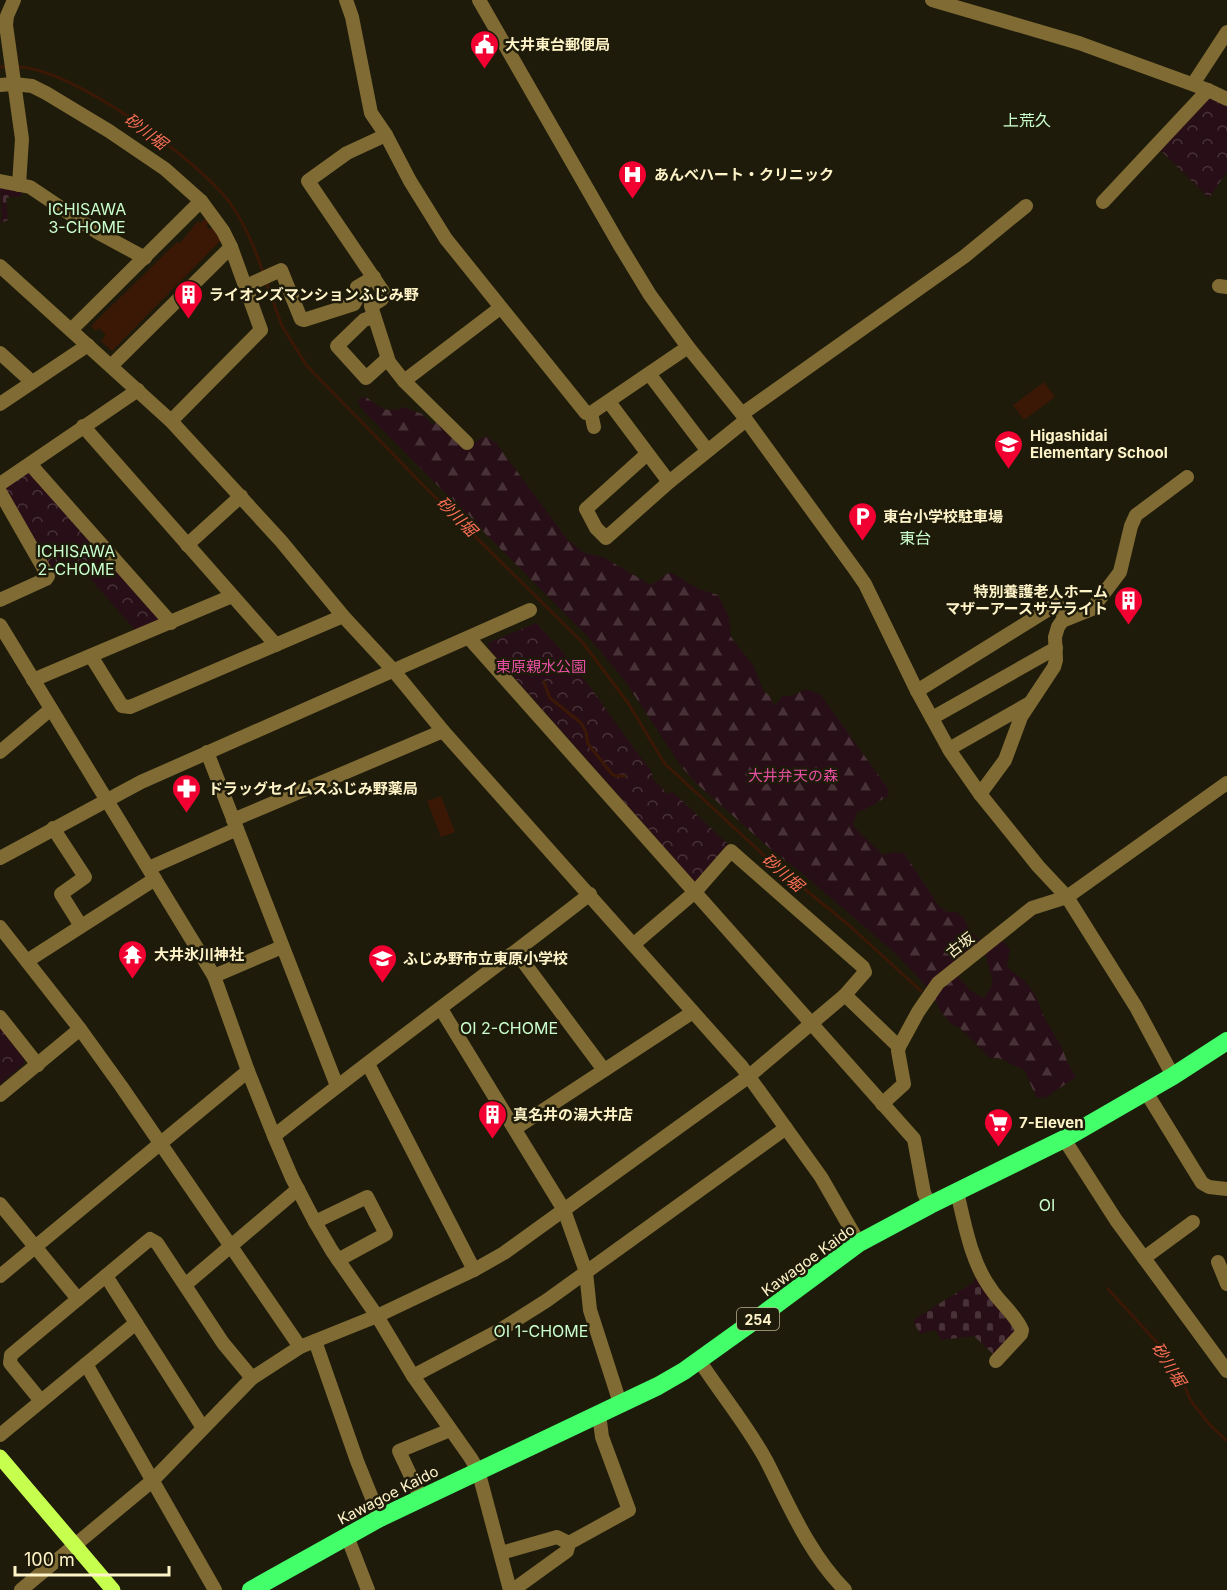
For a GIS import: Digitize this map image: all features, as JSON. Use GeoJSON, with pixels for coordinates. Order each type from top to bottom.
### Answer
{"type":"FeatureCollection","features":[{"type":"Feature","properties":{"kind":"highway","name":"Kawagoe Kaido"},"geometry":{"type":"LineString","coordinates":[[251,1590],[380,1518],[658,1386],[699,1360],[859,1243],[1064,1139],[1173,1076],[1227,1041]]}},
{"type":"Feature","properties":{"kind":"main road"},"geometry":{"type":"LineString","coordinates":[[0,1457],[113,1590]]}},
{"type":"Feature","properties":{"kind":"street"},"geometry":{"type":"LineString","coordinates":[[14,0],[7,16],[10,53],[9,82],[22,139],[19,185]]}},
{"type":"Feature","properties":{"kind":"street"},"geometry":{"type":"LineString","coordinates":[[346,0],[371,113],[386,135],[410,181],[446,239],[586,413],[591,413],[609,402],[688,347]]}},
{"type":"Feature","properties":{"kind":"street"},"geometry":{"type":"LineString","coordinates":[[479,0],[624,254],[660,311],[744,417],[865,584],[917,691],[949,749],[980,794],[1038,866],[1067,897],[1136,1007],[1173,1076]]}},
{"type":"Feature","properties":{"kind":"street"},"geometry":{"type":"LineString","coordinates":[[932,0],[1079,43],[1226,96]]}},
{"type":"Feature","properties":{"kind":"street"},"geometry":{"type":"LineString","coordinates":[[1193,84],[1227,32]]}},
{"type":"Feature","properties":{"kind":"street"},"geometry":{"type":"LineString","coordinates":[[9,82],[32,86],[46,93],[109,131],[165,169],[201,201],[223,231],[250,284],[261,330],[171,421]]}},
{"type":"Feature","properties":{"kind":"street"},"geometry":{"type":"LineString","coordinates":[[1103,202],[1208,90]]}},
{"type":"Feature","properties":{"kind":"street"},"geometry":{"type":"LineString","coordinates":[[386,135],[347,153],[308,181],[384,293],[382,299],[371,306],[387,358],[404,381],[467,443]]}},
{"type":"Feature","properties":{"kind":"street"},"geometry":{"type":"LineString","coordinates":[[0,182],[30,187],[97,232],[144,258]]}},
{"type":"Feature","properties":{"kind":"street"},"geometry":{"type":"LineString","coordinates":[[71,330],[201,201]]}},
{"type":"Feature","properties":{"kind":"street"},"geometry":{"type":"LineString","coordinates":[[647,454],[586,508],[596,528],[606,538],[744,417],[964,256],[1026,206]]}},
{"type":"Feature","properties":{"kind":"street"},"geometry":{"type":"LineString","coordinates":[[111,366],[231,247]]}},
{"type":"Feature","properties":{"kind":"street"},"geometry":{"type":"LineString","coordinates":[[0,266],[171,421],[241,496],[343,616],[393,670],[443,731],[590,894],[748,1077],[821,1178],[859,1243]]}},
{"type":"Feature","properties":{"kind":"street"},"geometry":{"type":"LineString","coordinates":[[250,284],[281,270],[301,319],[304,320],[354,304],[358,297],[357,287],[374,277]]}},
{"type":"Feature","properties":{"kind":"street"},"geometry":{"type":"LineString","coordinates":[[404,381],[500,308]]}},
{"type":"Feature","properties":{"kind":"street"},"geometry":{"type":"LineString","coordinates":[[373,317],[364,320],[337,346],[366,378],[387,358]]}},
{"type":"Feature","properties":{"kind":"street"},"geometry":{"type":"LineString","coordinates":[[0,404],[88,345]]}},
{"type":"Feature","properties":{"kind":"street"},"geometry":{"type":"LineString","coordinates":[[0,353],[32,381]]}},
{"type":"Feature","properties":{"kind":"street"},"geometry":{"type":"LineString","coordinates":[[650,375],[707,450]]}},
{"type":"Feature","properties":{"kind":"street"},"geometry":{"type":"LineString","coordinates":[[0,484],[138,390]]}},
{"type":"Feature","properties":{"kind":"street"},"geometry":{"type":"LineString","coordinates":[[609,402],[669,482]]}},
{"type":"Feature","properties":{"kind":"street"},"geometry":{"type":"LineString","coordinates":[[591,413],[594,427]]}},
{"type":"Feature","properties":{"kind":"street"},"geometry":{"type":"LineString","coordinates":[[83,426],[276,645]]}},
{"type":"Feature","properties":{"kind":"street"},"geometry":{"type":"LineString","coordinates":[[30,464],[171,623]]}},
{"type":"Feature","properties":{"kind":"street"},"geometry":{"type":"LineString","coordinates":[[980,794],[1005,760],[1021,717],[1054,667],[1056,648],[1054,637],[1058,627],[1066,619],[1092,609],[1120,572],[1131,526],[1136,515],[1186,477]]}},
{"type":"Feature","properties":{"kind":"street"},"geometry":{"type":"LineString","coordinates":[[0,492],[48,572],[48,576],[37,583],[0,600]]}},
{"type":"Feature","properties":{"kind":"street"},"geometry":{"type":"LineString","coordinates":[[187,545],[241,496]]}},
{"type":"Feature","properties":{"kind":"street"},"geometry":{"type":"LineString","coordinates":[[33,680],[232,596]]}},
{"type":"Feature","properties":{"kind":"street"},"geometry":{"type":"LineString","coordinates":[[917,691],[1057,604],[1066,619]]}},
{"type":"Feature","properties":{"kind":"street"},"geometry":{"type":"LineString","coordinates":[[0,858],[107,799],[207,752],[530,610]]}},
{"type":"Feature","properties":{"kind":"street"},"geometry":{"type":"LineString","coordinates":[[91,656],[125,708],[343,616]]}},
{"type":"Feature","properties":{"kind":"street"},"geometry":{"type":"LineString","coordinates":[[0,625],[214,976],[274,1136],[315,1222],[377,1316],[413,1376],[478,1470],[512,1590],[567,1551],[569,1543],[629,1510],[602,1437],[599,1414]]}},
{"type":"Feature","properties":{"kind":"street"},"geometry":{"type":"LineString","coordinates":[[469,638],[914,1139],[924,1192],[930,1205]]}},
{"type":"Feature","properties":{"kind":"street"},"geometry":{"type":"LineString","coordinates":[[932,718],[1056,648]]}},
{"type":"Feature","properties":{"kind":"street"},"geometry":{"type":"LineString","coordinates":[[949,749],[1031,702]]}},
{"type":"Feature","properties":{"kind":"street"},"geometry":{"type":"LineString","coordinates":[[0,752],[51,709]]}},
{"type":"Feature","properties":{"kind":"street"},"geometry":{"type":"LineString","coordinates":[[27,961],[81,926],[152,873],[235,825],[443,731]]}},
{"type":"Feature","properties":{"kind":"street"},"geometry":{"type":"LineString","coordinates":[[207,752],[337,1086]]}},
{"type":"Feature","properties":{"kind":"street","name":"古坂"},"geometry":{"type":"LineString","coordinates":[[899,1047],[918,1012],[938,983],[1032,908],[1067,897],[1227,783]]}},
{"type":"Feature","properties":{"kind":"street"},"geometry":{"type":"LineString","coordinates":[[53,828],[85,877],[61,894],[81,926]]}},
{"type":"Feature","properties":{"kind":"street"},"geometry":{"type":"LineString","coordinates":[[21,1590],[37,1585],[74,1545],[152,1481],[252,1377],[300,1347],[377,1316],[474,1270],[504,1253],[748,1077],[812,1025],[845,995],[865,972],[863,967],[731,851],[694,892],[634,944]]}},
{"type":"Feature","properties":{"kind":"street"},"geometry":{"type":"LineString","coordinates":[[274,1136],[590,894]]}},
{"type":"Feature","properties":{"kind":"street"},"geometry":{"type":"LineString","coordinates":[[0,927],[80,1029],[300,1347]]}},
{"type":"Feature","properties":{"kind":"street"},"geometry":{"type":"LineString","coordinates":[[214,976],[282,947]]}},
{"type":"Feature","properties":{"kind":"street"},"geometry":{"type":"LineString","coordinates":[[516,952],[604,1070]]}},
{"type":"Feature","properties":{"kind":"street"},"geometry":{"type":"LineString","coordinates":[[845,995],[899,1047],[904,1084],[882,1104]]}},
{"type":"Feature","properties":{"kind":"street"},"geometry":{"type":"LineString","coordinates":[[441,1010],[516,1128],[564,1210],[586,1272],[590,1310],[620,1404]]}},
{"type":"Feature","properties":{"kind":"street"},"geometry":{"type":"LineString","coordinates":[[516,1128],[693,1012]]}},
{"type":"Feature","properties":{"kind":"street"},"geometry":{"type":"LineString","coordinates":[[0,1017],[38,1065]]}},
{"type":"Feature","properties":{"kind":"street"},"geometry":{"type":"LineString","coordinates":[[0,1095],[80,1029]]}},
{"type":"Feature","properties":{"kind":"street"},"geometry":{"type":"LineString","coordinates":[[368,1064],[474,1270]]}},
{"type":"Feature","properties":{"kind":"street"},"geometry":{"type":"LineString","coordinates":[[0,1276],[248,1071]]}},
{"type":"Feature","properties":{"kind":"street"},"geometry":{"type":"LineString","coordinates":[[1146,1092],[1202,1183],[1227,1189]]}},
{"type":"Feature","properties":{"kind":"street"},"geometry":{"type":"LineString","coordinates":[[413,1376],[500,1330],[546,1301],[786,1128]]}},
{"type":"Feature","properties":{"kind":"street"},"geometry":{"type":"LineString","coordinates":[[1064,1139],[1144,1258],[1227,1371]]}},
{"type":"Feature","properties":{"kind":"street"},"geometry":{"type":"LineString","coordinates":[[185,1285],[298,1189]]}},
{"type":"Feature","properties":{"kind":"street"},"geometry":{"type":"LineString","coordinates":[[957,1192],[965,1227],[989,1288],[1022,1330],[1021,1334],[996,1361]]}},
{"type":"Feature","properties":{"kind":"street"},"geometry":{"type":"LineString","coordinates":[[315,1222],[367,1197],[386,1234],[338,1260]]}},
{"type":"Feature","properties":{"kind":"street"},"geometry":{"type":"LineString","coordinates":[[0,1204],[78,1299]]}},
{"type":"Feature","properties":{"kind":"street"},"geometry":{"type":"LineString","coordinates":[[1144,1258],[1193,1222]]}},
{"type":"Feature","properties":{"kind":"street"},"geometry":{"type":"LineString","coordinates":[[41,1401],[10,1364],[10,1357],[148,1240],[153,1239],[223,1342],[252,1377]]}},
{"type":"Feature","properties":{"kind":"street"},"geometry":{"type":"LineString","coordinates":[[1218,1262],[1227,1284]]}},
{"type":"Feature","properties":{"kind":"street"},"geometry":{"type":"LineString","coordinates":[[106,1276],[203,1428]]}},
{"type":"Feature","properties":{"kind":"street"},"geometry":{"type":"LineString","coordinates":[[0,1436],[136,1323]]}},
{"type":"Feature","properties":{"kind":"street"},"geometry":{"type":"LineString","coordinates":[[315,1341],[357,1461],[380,1518]]}},
{"type":"Feature","properties":{"kind":"street"},"geometry":{"type":"LineString","coordinates":[[699,1360],[754,1440],[791,1513],[822,1562],[845,1590]]}},
{"type":"Feature","properties":{"kind":"street"},"geometry":{"type":"LineString","coordinates":[[86,1364],[215,1590]]}},
{"type":"Feature","properties":{"kind":"street"},"geometry":{"type":"LineString","coordinates":[[422,1498],[399,1451],[450,1430]]}},
{"type":"Feature","properties":{"kind":"street"},"geometry":{"type":"LineString","coordinates":[[347,1536],[368,1590]]}},
{"type":"Feature","properties":{"kind":"street"},"geometry":{"type":"LineString","coordinates":[[501,1553],[557,1537],[569,1543]]}},
{"type":"Feature","properties":{"kind":"green space"},"geometry":{"type":"Polygon","coordinates":[[[1206,97],[1227,102],[1227,172],[1209,198],[1159,149],[1206,97]]]}},
{"type":"Feature","properties":{"kind":"green space"},"geometry":{"type":"Polygon","coordinates":[[[0,186],[22,191],[21,196],[6,198],[8,220],[0,223],[2,216],[0,186]]]}},
{"type":"Feature","properties":{"kind":"green space","name":"大井弁天の森"},"geometry":{"type":"Polygon","coordinates":[[[366,397],[384,409],[393,410],[404,407],[422,414],[432,424],[440,422],[466,448],[485,436],[496,443],[567,539],[584,553],[603,557],[651,585],[670,572],[699,589],[718,595],[729,617],[731,637],[753,665],[763,690],[770,696],[774,706],[783,696],[792,696],[805,689],[820,694],[889,790],[888,796],[857,812],[853,826],[883,855],[894,852],[904,853],[939,906],[947,912],[957,912],[963,917],[971,932],[979,939],[981,946],[927,987],[895,953],[696,783],[681,766],[625,681],[590,639],[360,407],[358,399],[366,397]]]}},
{"type":"Feature","properties":{"kind":"green space"},"geometry":{"type":"Polygon","coordinates":[[[27,471],[161,621],[137,632],[80,567],[57,577],[5,490],[7,485],[27,471]]]}},
{"type":"Feature","properties":{"kind":"green space","name":"東原親水公園"},"geometry":{"type":"Polygon","coordinates":[[[536,623],[568,658],[652,772],[652,778],[668,794],[673,792],[730,846],[695,882],[490,650],[488,643],[536,623]]]}},
{"type":"Feature","properties":{"kind":"green space"},"geometry":{"type":"Polygon","coordinates":[[[998,940],[1004,942],[1010,949],[1007,967],[1026,982],[1036,996],[1044,1017],[1076,1077],[1045,1098],[1036,1097],[1025,1071],[999,1058],[990,1058],[960,1028],[951,1024],[941,1012],[932,994],[957,976],[971,991],[984,998],[993,984],[985,952],[998,940]]]}},
{"type":"Feature","properties":{"kind":"green space"},"geometry":{"type":"Polygon","coordinates":[[[0,1028],[24,1058],[24,1064],[0,1084],[0,1028]]]}},
{"type":"Feature","properties":{"kind":"green space"},"geometry":{"type":"Polygon","coordinates":[[[981,1275],[1018,1333],[996,1357],[974,1336],[941,1340],[935,1330],[920,1334],[913,1320],[974,1282],[973,1280],[981,1275]]]}},
{"type":"Feature","properties":{"kind":"shaded area"},"geometry":{"type":"Polygon","coordinates":[[[207,217],[210,222],[206,225],[209,229],[213,227],[221,240],[112,351],[101,341],[106,335],[99,328],[96,331],[91,326],[177,242],[180,243],[198,221],[200,223],[207,217]]]}},
{"type":"Feature","properties":{"kind":"shaded area"},"geometry":{"type":"Polygon","coordinates":[[[1044,382],[1055,397],[1024,420],[1013,405],[1044,382]]]}},
{"type":"Feature","properties":{"kind":"shaded area"},"geometry":{"type":"Polygon","coordinates":[[[441,796],[455,832],[441,837],[427,801],[441,796]]]}},
{"type":"Feature","properties":{"kind":"waterway","name":"砂川堀"},"geometry":{"type":"LineString","coordinates":[[0,67],[7,67]]}},
{"type":"Feature","properties":{"kind":"waterway","name":"砂川堀"},"geometry":{"type":"LineString","coordinates":[[17,67],[40,71],[99,98],[131,118],[190,163],[230,203],[249,237],[263,273]]}},
{"type":"Feature","properties":{"kind":"waterway","name":"砂川堀"},"geometry":{"type":"LineString","coordinates":[[266,282],[282,326],[307,366],[423,485],[583,643],[628,703],[665,764],[768,859],[851,927],[921,991]]}},
{"type":"Feature","properties":{"kind":"waterway"},"geometry":{"type":"LineString","coordinates":[[544,682],[550,698],[581,723],[586,732],[588,744],[612,774],[625,776]]}},
{"type":"Feature","properties":{"kind":"waterway","name":"砂川堀"},"geometry":{"type":"LineString","coordinates":[[1108,1289],[1162,1348],[1179,1374],[1191,1401],[1210,1425],[1227,1441]]}},
{"type":"Feature","properties":{"kind":"place","name":"大井東台郵便局"},"geometry":{"type":"Point","coordinates":[484,70]}},
{"type":"Feature","properties":{"kind":"place","name":"あんべハート・クリニック"},"geometry":{"type":"Point","coordinates":[633,200]}},
{"type":"Feature","properties":{"kind":"place","name":"ライオンズマンションふじみ野"},"geometry":{"type":"Point","coordinates":[188,320]}},
{"type":"Feature","properties":{"kind":"place","name":"Higashidai Elementary School"},"geometry":{"type":"Point","coordinates":[1009,470]}},
{"type":"Feature","properties":{"kind":"place","name":"東台小学校駐車場"},"geometry":{"type":"Point","coordinates":[862,542]}},
{"type":"Feature","properties":{"kind":"place","name":"特別養護老人ホーム マザーアースサテライト"},"geometry":{"type":"Point","coordinates":[1129,626]}},
{"type":"Feature","properties":{"kind":"place","name":"ドラッグセイムスふじみ野薬局"},"geometry":{"type":"Point","coordinates":[187,814]}},
{"type":"Feature","properties":{"kind":"place","name":"大井氷川神社"},"geometry":{"type":"Point","coordinates":[133,980]}},
{"type":"Feature","properties":{"kind":"place","name":"ふじみ野市立東原小学校"},"geometry":{"type":"Point","coordinates":[382,984]}},
{"type":"Feature","properties":{"kind":"place","name":"真名井の湯大井店"},"geometry":{"type":"Point","coordinates":[492,1140]}},
{"type":"Feature","properties":{"kind":"place","name":"7-Eleven"},"geometry":{"type":"Point","coordinates":[998,1148]}},
{"type":"Feature","properties":{"kind":"district","name":"上荒久"},"geometry":{"type":"Point","coordinates":[1027,120]}},
{"type":"Feature","properties":{"kind":"district","name":"ICHISAWA 3-CHOME"},"geometry":{"type":"Point","coordinates":[87,218]}},
{"type":"Feature","properties":{"kind":"district","name":"東台"},"geometry":{"type":"Point","coordinates":[915,538]}},
{"type":"Feature","properties":{"kind":"district","name":"ICHISAWA 2-CHOME"},"geometry":{"type":"Point","coordinates":[76,560]}},
{"type":"Feature","properties":{"kind":"district","name":"OI 2-CHOME"},"geometry":{"type":"Point","coordinates":[509,1028]}},
{"type":"Feature","properties":{"kind":"district","name":"OI"},"geometry":{"type":"Point","coordinates":[1047,1205]}},
{"type":"Feature","properties":{"kind":"district","name":"OI 1-CHOME"},"geometry":{"type":"Point","coordinates":[541,1331]}}]}
